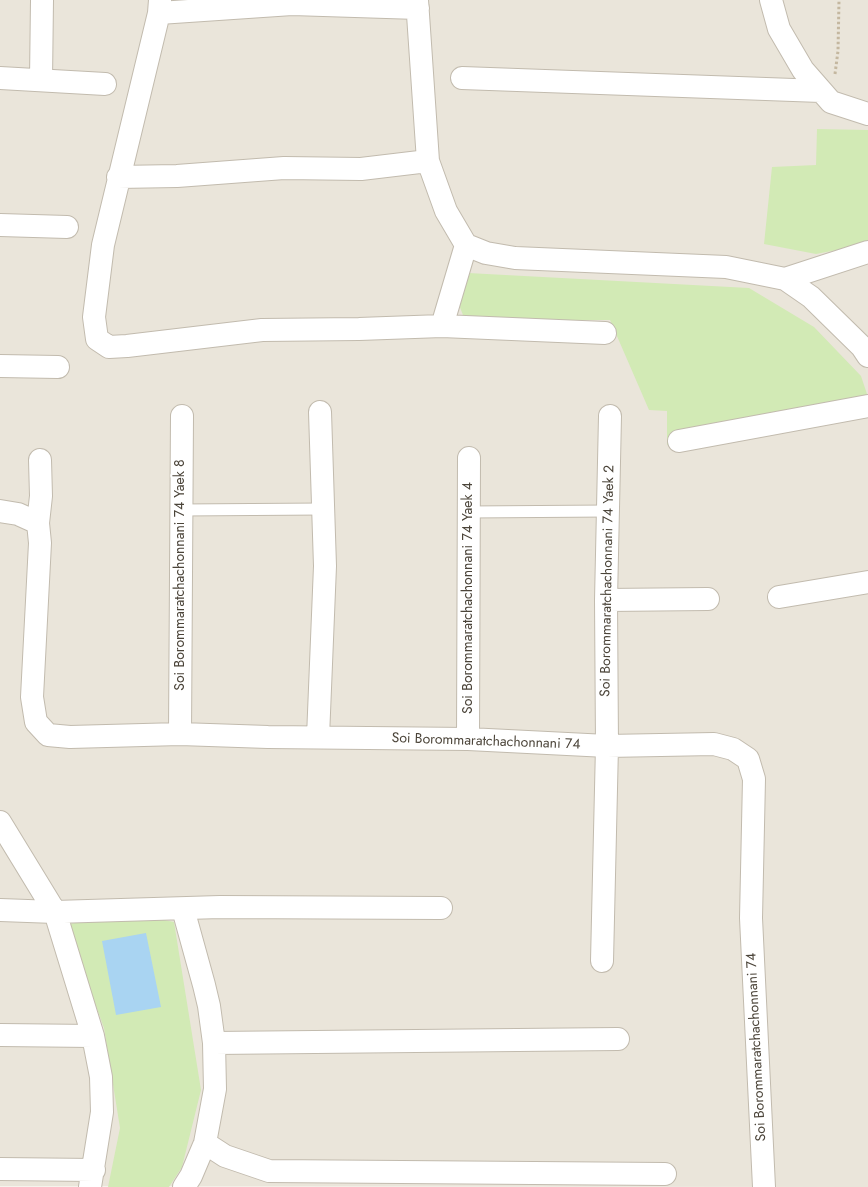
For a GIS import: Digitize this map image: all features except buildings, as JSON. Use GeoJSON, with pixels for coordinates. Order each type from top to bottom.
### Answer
{"type":"FeatureCollection","features":[{"type":"Feature","properties":{"kind":"street"},"geometry":{"type":"LineString","coordinates":[[41,80],[42,0]]}},
{"type":"Feature","properties":{"kind":"street"},"geometry":{"type":"LineString","coordinates":[[771,0],[779,29],[803,70],[826,97]]}},
{"type":"Feature","properties":{"kind":"street"},"geometry":{"type":"LineString","coordinates":[[605,333],[442,326],[262,330],[127,346],[109,346],[97,339],[94,317],[103,245],[159,7],[418,4],[428,161],[446,211],[466,245],[486,253],[515,258],[726,267],[784,278],[811,297],[862,347],[868,356]]}},
{"type":"Feature","properties":{"kind":"street"},"geometry":{"type":"LineString","coordinates":[[0,78],[105,84]]}},
{"type":"Feature","properties":{"kind":"street"},"geometry":{"type":"LineString","coordinates":[[462,78],[826,97],[868,114]]}},
{"type":"Feature","properties":{"kind":"street"},"geometry":{"type":"LineString","coordinates":[[118,178],[177,176],[284,168],[361,169],[428,161]]}},
{"type":"Feature","properties":{"kind":"street"},"geometry":{"type":"LineString","coordinates":[[0,225],[67,227]]}},
{"type":"Feature","properties":{"kind":"street"},"geometry":{"type":"LineString","coordinates":[[442,326],[466,245]]}},
{"type":"Feature","properties":{"kind":"street"},"geometry":{"type":"LineString","coordinates":[[784,278],[868,252]]}},
{"type":"Feature","properties":{"kind":"street"},"geometry":{"type":"LineString","coordinates":[[0,366],[58,367]]}},
{"type":"Feature","properties":{"kind":"street"},"geometry":{"type":"LineString","coordinates":[[679,441],[868,406]]}},
{"type":"Feature","properties":{"kind":"street"},"geometry":{"type":"LineString","coordinates":[[318,737],[324,566],[320,412]]}},
{"type":"Feature","properties":{"kind":"street","name":"Soi Borommaratchachonnani 74 Yaek 8"},"geometry":{"type":"LineString","coordinates":[[180,734],[182,416]]}},
{"type":"Feature","properties":{"kind":"street","name":"Soi Borommaratchachonnani 74 Yaek 2"},"geometry":{"type":"LineString","coordinates":[[602,961],[607,746],[606,600],[610,416]]}},
{"type":"Feature","properties":{"kind":"street","name":"Soi Borommaratchachonnani 74 Yaek 4"},"geometry":{"type":"LineString","coordinates":[[468,739],[469,458]]}},
{"type":"Feature","properties":{"kind":"street","name":"Soi Borommaratchachonnani 74"},"geometry":{"type":"LineString","coordinates":[[40,460],[41,496],[38,523],[40,543],[32,698],[36,722],[48,735],[70,737],[180,734],[468,739],[607,746],[714,744],[733,749],[748,759],[754,779],[751,918],[764,1187]]}},
{"type":"Feature","properties":{"kind":"street"},"geometry":{"type":"LineString","coordinates":[[0,511],[18,514],[38,523]]}},
{"type":"Feature","properties":{"kind":"street"},"geometry":{"type":"LineString","coordinates":[[779,597],[868,582]]}},
{"type":"Feature","properties":{"kind":"street"},"geometry":{"type":"LineString","coordinates":[[606,600],[708,599]]}},
{"type":"Feature","properties":{"kind":"street"},"geometry":{"type":"LineString","coordinates":[[0,822],[56,912],[93,1036],[101,1077],[102,1112],[92,1179],[0,1169]]}},
{"type":"Feature","properties":{"kind":"street"},"geometry":{"type":"LineString","coordinates":[[0,910],[56,912],[183,909],[441,908]]}},
{"type":"Feature","properties":{"kind":"street"},"geometry":{"type":"LineString","coordinates":[[183,909],[204,985],[214,1043],[215,1089],[205,1143],[191,1176],[184,1187]]}},
{"type":"Feature","properties":{"kind":"street"},"geometry":{"type":"LineString","coordinates":[[0,1034],[93,1036]]}},
{"type":"Feature","properties":{"kind":"street"},"geometry":{"type":"LineString","coordinates":[[214,1043],[618,1039]]}},
{"type":"Feature","properties":{"kind":"street"},"geometry":{"type":"LineString","coordinates":[[205,1143],[225,1156],[269,1171],[665,1174]]}},
{"type":"Feature","properties":{"kind":"lane"},"geometry":{"type":"LineString","coordinates":[[182,510],[323,510]]}},
{"type":"Feature","properties":{"kind":"lane"},"geometry":{"type":"LineString","coordinates":[[469,512],[608,510]]}},
{"type":"Feature","properties":{"kind":"path"},"geometry":{"type":"LineString","coordinates":[[826,97],[838,51],[839,0]]}},
{"type":"Feature","properties":{"kind":"shaded area"},"geometry":{"type":"Polygon","coordinates":[[[0,0],[868,0],[868,1187],[0,1186],[0,0]]]}},
{"type":"Feature","properties":{"kind":"green space"},"geometry":{"type":"Polygon","coordinates":[[[817,129],[868,130],[868,244],[816,254],[764,244],[772,167],[816,165],[817,129]]]}},
{"type":"Feature","properties":{"kind":"green space"},"geometry":{"type":"Polygon","coordinates":[[[468,273],[749,288],[814,327],[861,376],[868,397],[667,445],[667,411],[649,410],[610,320],[465,320],[459,305],[468,273]]]}},
{"type":"Feature","properties":{"kind":"green space"},"geometry":{"type":"Polygon","coordinates":[[[144,916],[174,922],[201,1090],[182,1167],[169,1187],[108,1187],[120,1128],[104,1028],[66,924],[144,916]]]}},
{"type":"Feature","properties":{"kind":"water"},"geometry":{"type":"Polygon","coordinates":[[[146,933],[161,1007],[116,1015],[102,941],[146,933]]]}}]}
